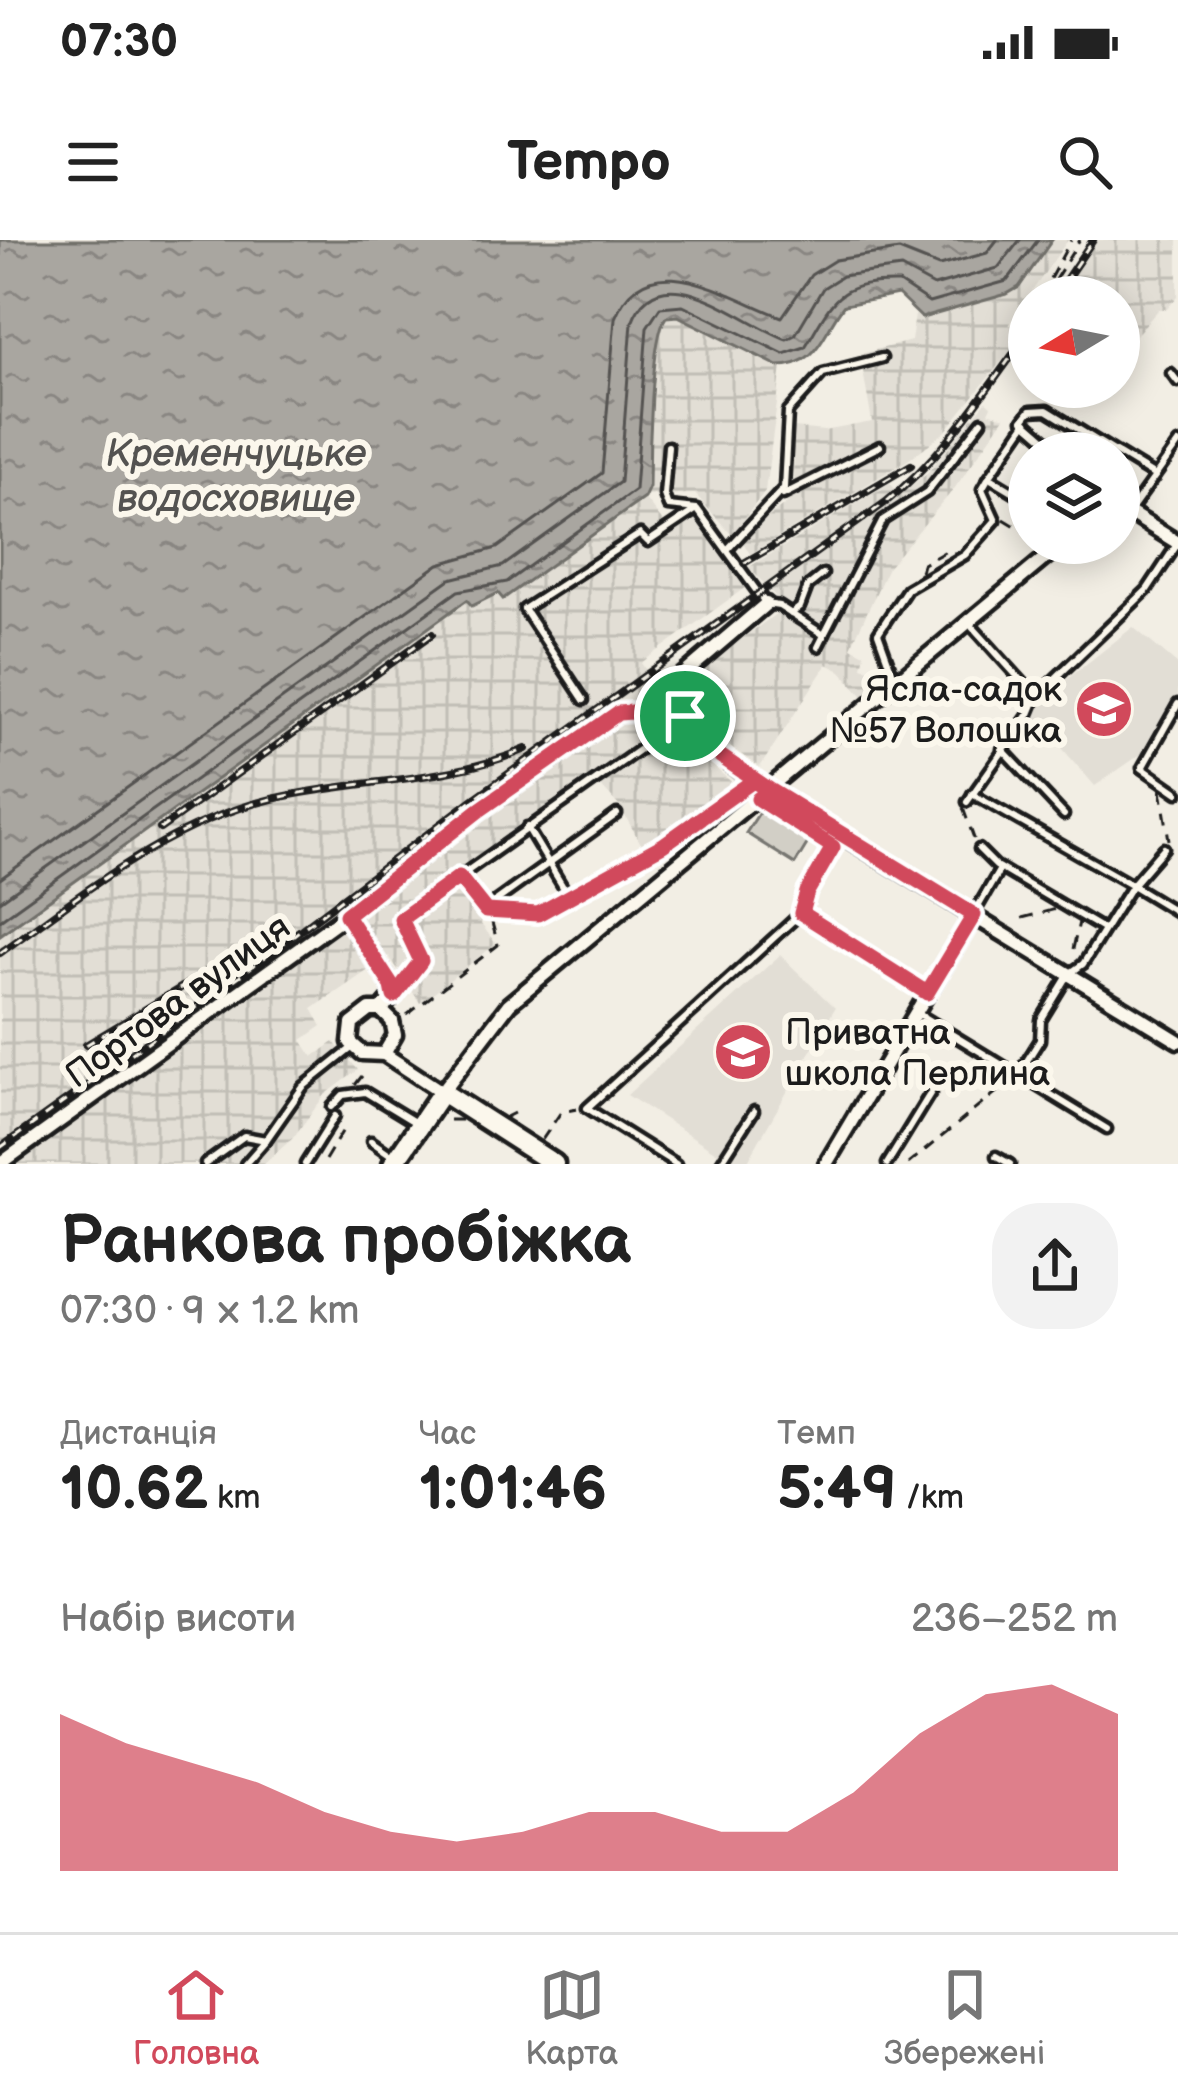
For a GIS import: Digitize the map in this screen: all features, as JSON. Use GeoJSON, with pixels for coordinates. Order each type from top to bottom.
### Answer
{"type":"FeatureCollection","features":[{"type":"Feature","properties":{"kind":"street"},"geometry":{"type":"LineString","coordinates":[[1140,519],[1177,539]]}},
{"type":"Feature","properties":{"kind":"street"},"geometry":{"type":"LineString","coordinates":[[395,1161],[508,1004],[1038,564]]}},
{"type":"Feature","properties":{"kind":"street"},"geometry":{"type":"LineString","coordinates":[[766,604],[680,675],[674,688],[685,716],[710,749],[764,794],[840,833],[1178,1041]]}},
{"type":"Feature","properties":{"kind":"street","name":"Портова вулиця"},"geometry":{"type":"LineString","coordinates":[[0,1164],[618,713],[632,712],[670,728]]}},
{"type":"Feature","properties":{"kind":"street"},"geometry":{"type":"LineString","coordinates":[[670,728],[685,716]]}},
{"type":"Feature","properties":{"kind":"street"},"geometry":{"type":"LineString","coordinates":[[346,915],[392,986],[394,996],[381,1010]]}},
{"type":"Feature","properties":{"kind":"street"},"geometry":{"type":"LineString","coordinates":[[826,1164],[974,915]]}},
{"type":"Feature","properties":{"kind":"street"},"geometry":{"type":"LineString","coordinates":[[384,1054],[395,1035],[392,1021],[381,1010],[370,1010],[352,1024],[348,1034],[353,1047],[369,1055],[384,1054],[546,1160]]}},
{"type":"Feature","properties":{"kind":"lane"},"geometry":{"type":"LineString","coordinates":[[727,550],[784,488],[788,412],[823,374],[882,358]]}},
{"type":"Feature","properties":{"kind":"lane"},"geometry":{"type":"LineString","coordinates":[[1171,373],[1178,382]]}},
{"type":"Feature","properties":{"kind":"lane"},"geometry":{"type":"LineString","coordinates":[[1036,432],[1023,420],[1030,411],[1042,408],[1083,432]]}},
{"type":"Feature","properties":{"kind":"lane"},"geometry":{"type":"LineString","coordinates":[[818,647],[883,520],[927,492],[982,421]]}},
{"type":"Feature","properties":{"kind":"lane"},"geometry":{"type":"LineString","coordinates":[[895,680],[877,635],[900,597],[961,558],[996,520],[982,489],[1026,423]]}},
{"type":"Feature","properties":{"kind":"lane"},"geometry":{"type":"LineString","coordinates":[[1140,492],[1178,444]]}},
{"type":"Feature","properties":{"kind":"lane"},"geometry":{"type":"LineString","coordinates":[[668,446],[664,495],[668,506],[697,509],[766,604],[778,605],[824,635]]}},
{"type":"Feature","properties":{"kind":"lane"},"geometry":{"type":"LineString","coordinates":[[780,496],[880,446]]}},
{"type":"Feature","properties":{"kind":"lane"},"geometry":{"type":"LineString","coordinates":[[1140,467],[1155,476]]}},
{"type":"Feature","properties":{"kind":"lane"},"geometry":{"type":"LineString","coordinates":[[989,477],[1008,488]]}},
{"type":"Feature","properties":{"kind":"lane"},"geometry":{"type":"LineString","coordinates":[[584,700],[524,609],[640,534],[648,542],[697,509]]}},
{"type":"Feature","properties":{"kind":"lane"},"geometry":{"type":"LineString","coordinates":[[1177,539],[1147,590],[1036,697],[970,798],[1178,913]]}},
{"type":"Feature","properties":{"kind":"lane"},"geometry":{"type":"LineString","coordinates":[[791,614],[800,607],[806,588],[824,574]]}},
{"type":"Feature","properties":{"kind":"lane"},"geometry":{"type":"LineString","coordinates":[[968,622],[1036,697]]}},
{"type":"Feature","properties":{"kind":"lane"},"geometry":{"type":"LineString","coordinates":[[1178,704],[1175,716],[1142,762],[1147,775],[1178,793]]}},
{"type":"Feature","properties":{"kind":"lane"},"geometry":{"type":"LineString","coordinates":[[394,996],[421,961],[401,919],[670,728]]}},
{"type":"Feature","properties":{"kind":"lane"},"geometry":{"type":"LineString","coordinates":[[1002,749],[1064,814]]}},
{"type":"Feature","properties":{"kind":"lane"},"geometry":{"type":"LineString","coordinates":[[459,877],[479,905],[538,914],[695,825],[753,781]]}},
{"type":"Feature","properties":{"kind":"lane"},"geometry":{"type":"LineString","coordinates":[[489,909],[617,814]]}},
{"type":"Feature","properties":{"kind":"lane"},"geometry":{"type":"LineString","coordinates":[[527,827],[569,898]]}},
{"type":"Feature","properties":{"kind":"lane"},"geometry":{"type":"LineString","coordinates":[[676,1164],[587,1108],[801,913],[807,892],[840,833]]}},
{"type":"Feature","properties":{"kind":"lane"},"geometry":{"type":"LineString","coordinates":[[1018,1075],[1040,1040],[1041,1020],[1069,974],[1083,964],[1132,885],[1167,845]]}},
{"type":"Feature","properties":{"kind":"lane"},"geometry":{"type":"LineString","coordinates":[[979,849],[1000,869],[1102,929]]}},
{"type":"Feature","properties":{"kind":"lane"},"geometry":{"type":"LineString","coordinates":[[974,915],[1000,869]]}},
{"type":"Feature","properties":{"kind":"lane"},"geometry":{"type":"LineString","coordinates":[[801,913],[927,993]]}},
{"type":"Feature","properties":{"kind":"lane"},"geometry":{"type":"LineString","coordinates":[[917,1012],[1107,1130]]}},
{"type":"Feature","properties":{"kind":"lane"},"geometry":{"type":"LineString","coordinates":[[245,1164],[303,1087],[353,1047]]}},
{"type":"Feature","properties":{"kind":"lane"},"geometry":{"type":"LineString","coordinates":[[887,1164],[944,1071]]}},
{"type":"Feature","properties":{"kind":"lane"},"geometry":{"type":"LineString","coordinates":[[305,1164],[343,1094],[365,1092],[420,1125]]}},
{"type":"Feature","properties":{"kind":"lane"},"geometry":{"type":"LineString","coordinates":[[720,1164],[754,1111]]}},
{"type":"Feature","properties":{"kind":"lane"},"geometry":{"type":"LineString","coordinates":[[206,1164],[244,1136],[266,1140]]}},
{"type":"Feature","properties":{"kind":"lane"},"geometry":{"type":"LineString","coordinates":[[371,1142],[395,1161]]}},
{"type":"Feature","properties":{"kind":"lane"},"geometry":{"type":"LineString","coordinates":[[996,1156],[1010,1164]]}},
{"type":"Feature","properties":{"kind":"path"},"geometry":{"type":"LineString","coordinates":[[1053,276],[1071,240]]}},
{"type":"Feature","properties":{"kind":"path"},"geometry":{"type":"LineString","coordinates":[[1056,276],[1080,240]]}},
{"type":"Feature","properties":{"kind":"path"},"geometry":{"type":"LineString","coordinates":[[996,520],[1008,521]]}},
{"type":"Feature","properties":{"kind":"path"},"geometry":{"type":"LineString","coordinates":[[922,580],[923,564],[935,557],[948,550],[961,558]]}},
{"type":"Feature","properties":{"kind":"path"},"geometry":{"type":"LineString","coordinates":[[1159,782],[1167,845]]}},
{"type":"Feature","properties":{"kind":"path"},"geometry":{"type":"LineString","coordinates":[[764,794],[833,847]]}},
{"type":"Feature","properties":{"kind":"path"},"geometry":{"type":"LineString","coordinates":[[970,798],[963,809],[979,849]]}},
{"type":"Feature","properties":{"kind":"path"},"geometry":{"type":"LineString","coordinates":[[1167,845],[1178,832]]}},
{"type":"Feature","properties":{"kind":"path"},"geometry":{"type":"LineString","coordinates":[[1022,917],[1065,907]]}},
{"type":"Feature","properties":{"kind":"path"},"geometry":{"type":"LineString","coordinates":[[407,1015],[498,945],[489,909]]}},
{"type":"Feature","properties":{"kind":"path"},"geometry":{"type":"LineString","coordinates":[[1073,949],[1081,916]]}},
{"type":"Feature","properties":{"kind":"path"},"geometry":{"type":"LineString","coordinates":[[908,1164],[1018,1075]]}},
{"type":"Feature","properties":{"kind":"path"},"geometry":{"type":"LineString","coordinates":[[354,1086],[362,1076]]}},
{"type":"Feature","properties":{"kind":"path"},"geometry":{"type":"LineString","coordinates":[[546,1160],[561,1112],[587,1108]]}},
{"type":"Feature","properties":{"kind":"path"},"geometry":{"type":"LineString","coordinates":[[317,1154],[326,1161],[345,1131],[334,1116]]}},
{"type":"Feature","properties":{"kind":"shaded area"},"geometry":{"type":"Polygon","coordinates":[[[1052,240],[1068,240],[1043,276],[1025,276],[1052,240]]]}},
{"type":"Feature","properties":{"kind":"shaded area"},"geometry":{"type":"Polygon","coordinates":[[[1097,240],[1178,240],[1178,296],[1140,330],[1140,276],[1072,276],[1097,240]]]}},
{"type":"Feature","properties":{"kind":"shaded area"},"geometry":{"type":"Polygon","coordinates":[[[1008,293],[1008,353],[945,432],[908,460],[750,554],[741,539],[793,498],[794,428],[824,431],[872,422],[860,354],[911,341],[915,315],[922,318],[1008,293]]]}},
{"type":"Feature","properties":{"kind":"shaded area"},"geometry":{"type":"Polygon","coordinates":[[[678,316],[782,367],[765,491],[732,535],[695,494],[647,495],[659,328],[666,317],[678,316]]]}},
{"type":"Feature","properties":{"kind":"shaded area"},"geometry":{"type":"Polygon","coordinates":[[[986,402],[991,406],[988,412],[1005,417],[954,489],[888,567],[851,647],[865,654],[862,667],[882,672],[891,682],[867,701],[841,671],[827,664],[760,767],[712,735],[683,688],[685,680],[780,611],[786,616],[790,613],[749,567],[890,483],[900,495],[928,472],[986,402]]]}},
{"type":"Feature","properties":{"kind":"shaded area"},"geometry":{"type":"Polygon","coordinates":[[[644,498],[672,533],[698,514],[746,587],[641,663],[671,705],[659,727],[677,735],[736,786],[644,849],[620,807],[599,784],[462,885],[496,944],[420,1003],[389,956],[312,1009],[322,1026],[302,1040],[313,1057],[334,1042],[339,1059],[348,1058],[358,1070],[325,1095],[292,1139],[263,1164],[0,1164],[0,935],[467,600],[483,602],[499,593],[504,599],[644,498]]]}},
{"type":"Feature","properties":{"kind":"shaded area","name":"Ясла-садок №57 Волошка"},"geometry":{"type":"Polygon","coordinates":[[[1133,627],[1178,665],[1178,695],[1144,752],[1095,786],[1036,718],[1041,700],[1133,627]]]}},
{"type":"Feature","properties":{"kind":"shaded area"},"geometry":{"type":"Polygon","coordinates":[[[764,805],[812,836],[795,864],[746,833],[764,805]]]}},
{"type":"Feature","properties":{"kind":"shaded area","name":"Приватна школа Перлина"},"geometry":{"type":"Polygon","coordinates":[[[780,955],[835,1008],[746,1164],[735,1164],[627,1095],[780,955]]]}},
{"type":"Feature","properties":{"kind":"water","name":"Кременчуцьке водосховище"},"geometry":{"type":"Polygon","coordinates":[[[0,240],[1052,240],[1027,276],[1008,276],[1007,294],[922,318],[898,295],[844,305],[818,346],[792,365],[778,366],[678,316],[666,317],[654,371],[649,487],[644,498],[503,599],[498,593],[472,606],[467,600],[0,935],[0,240]]]}},
{"type":"Feature","properties":{"kind":"railway"},"geometry":{"type":"LineString","coordinates":[[1068,276],[1093,240]]}},
{"type":"Feature","properties":{"kind":"railway"},"geometry":{"type":"LineString","coordinates":[[0,1148],[886,502],[946,443],[1008,361]]}},
{"type":"Feature","properties":{"kind":"railway"},"geometry":{"type":"LineString","coordinates":[[744,563],[911,465]]}},
{"type":"Feature","properties":{"kind":"railway"},"geometry":{"type":"LineString","coordinates":[[160,829],[432,634]]}},
{"type":"Feature","properties":{"kind":"railway"},"geometry":{"type":"LineString","coordinates":[[0,953],[128,862],[234,810],[304,793],[465,768],[526,749]]}},
{"type":"Feature","properties":{"kind":"railway"},"geometry":{"type":"LineString","coordinates":[[86,1045],[270,934]]}},
{"type":"Feature","properties":{"kind":"place","name":"Ясла-садок №57 Волошка"},"geometry":{"type":"Point","coordinates":[1104,709]}},
{"type":"Feature","properties":{"kind":"place","name":"Приватна школа Перлина"},"geometry":{"type":"Point","coordinates":[743,1052]}},
{"type":"Feature","properties":{"kind":"route"},"geometry":{"type":"LineString","coordinates":[[685,716],[670,728],[632,712],[618,713],[478,811],[346,915],[394,996],[421,961],[401,919],[459,877],[486,911],[538,914],[663,845],[753,781],[770,790],[974,915],[927,993],[801,913],[807,892],[833,847],[758,799],[770,790],[710,749],[685,716]]}}]}
